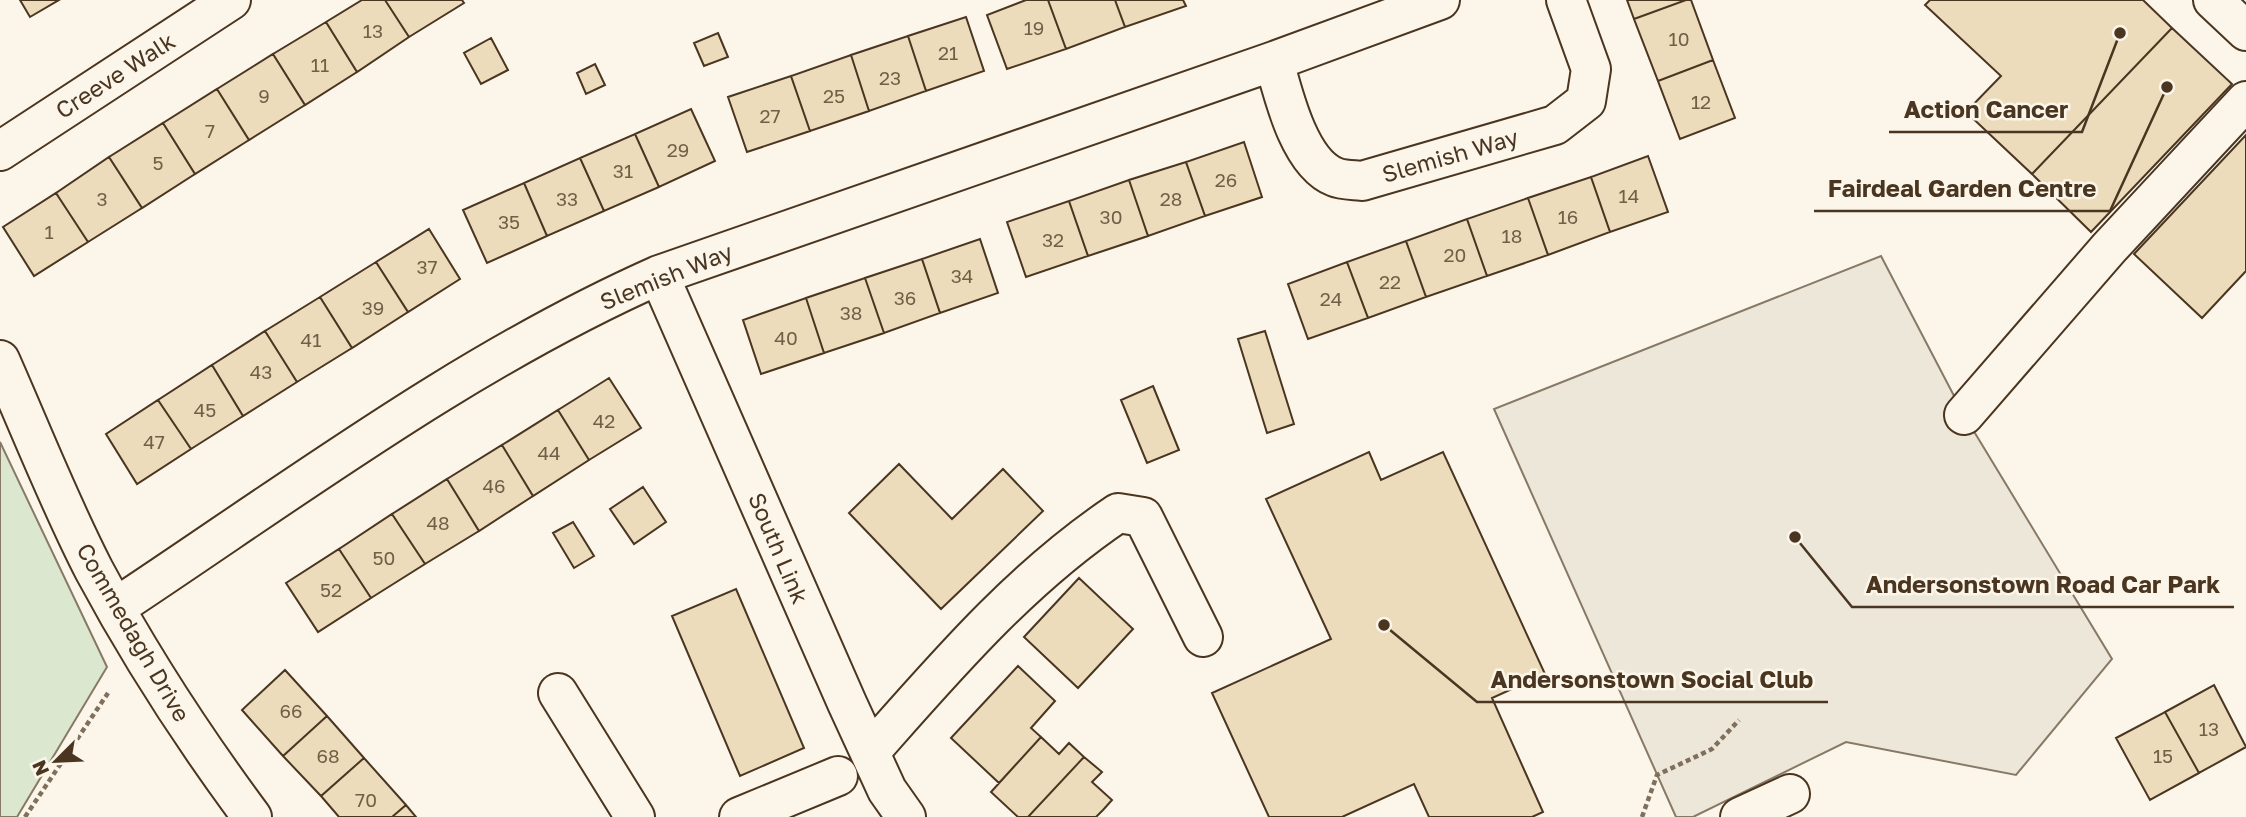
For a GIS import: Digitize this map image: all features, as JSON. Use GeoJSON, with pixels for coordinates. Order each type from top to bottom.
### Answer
{"type":"FeatureCollection","features":[{"type":"Feature","properties":{"kind":"street","name":"Creeve Walk"},"geometry":{"type":"LineString","coordinates":[[0,151],[231,0]]}},
{"type":"Feature","properties":{"kind":"street","name":"Slemish Way"},"geometry":{"type":"LineString","coordinates":[[115,608],[455,382],[596,303],[659,275],[1274,61],[1440,0]]}},
{"type":"Feature","properties":{"kind":"street","name":"Slemish Way"},"geometry":{"type":"LineString","coordinates":[[1274,61],[1293,126],[1311,156],[1334,177],[1362,181],[1555,125],[1586,101],[1591,69],[1566,0]]}},
{"type":"Feature","properties":{"kind":"street"},"geometry":{"type":"LineString","coordinates":[[2213,0],[2246,31]]}},
{"type":"Feature","properties":{"kind":"street"},"geometry":{"type":"LineString","coordinates":[[1964,415],[2109,248],[2246,102]]}},
{"type":"Feature","properties":{"kind":"street","name":"South Link"},"geometry":{"type":"LineString","coordinates":[[659,275],[887,790],[906,817]]}},
{"type":"Feature","properties":{"kind":"street","name":"Commedagh Drive"},"geometry":{"type":"LineString","coordinates":[[0,360],[93,567],[115,608],[217,770],[252,817]]}},
{"type":"Feature","properties":{"kind":"street"},"geometry":{"type":"LineString","coordinates":[[870,752],[1003,605],[1075,542],[1118,513],[1143,517],[1203,637]]}},
{"type":"Feature","properties":{"kind":"street"},"geometry":{"type":"LineString","coordinates":[[558,694],[635,817]]}},
{"type":"Feature","properties":{"kind":"street"},"geometry":{"type":"LineString","coordinates":[[739,817],[838,776]]}},
{"type":"Feature","properties":{"kind":"street"},"geometry":{"type":"LineString","coordinates":[[1740,817],[1790,794]]}},
{"type":"Feature","properties":{"kind":"path"},"geometry":{"type":"LineString","coordinates":[[25,817],[138,648]]}},
{"type":"Feature","properties":{"kind":"path"},"geometry":{"type":"LineString","coordinates":[[1642,817],[1657,775],[1712,749],[1739,720]]}},
{"type":"Feature","properties":{"kind":"green space"},"geometry":{"type":"Polygon","coordinates":[[[0,442],[107,667],[17,817],[0,817],[0,442]]]}},
{"type":"Feature","properties":{"kind":"shaded area"},"geometry":{"type":"Polygon","coordinates":[[[1881,256],[1964,415],[2112,659],[2016,775],[1846,742],[1693,817],[1676,817],[1494,409],[1881,256]]]}},
{"type":"Feature","properties":{"kind":"building"},"geometry":{"type":"Polygon","coordinates":[[[20,0],[59,0],[30,17],[20,0]]]}},
{"type":"Feature","properties":{"kind":"building"},"geometry":{"type":"Polygon","coordinates":[[[362,0],[385,0],[409,37],[357,72],[326,22],[362,0]]]}},
{"type":"Feature","properties":{"kind":"building"},"geometry":{"type":"Polygon","coordinates":[[[385,0],[462,0],[464,3],[409,37],[385,0]]]}},
{"type":"Feature","properties":{"kind":"building"},"geometry":{"type":"Polygon","coordinates":[[[1026,0],[1048,0],[1066,49],[1007,69],[987,15],[1026,0]]]}},
{"type":"Feature","properties":{"kind":"building"},"geometry":{"type":"Polygon","coordinates":[[[1048,0],[1115,0],[1125,27],[1066,49],[1048,0]]]}},
{"type":"Feature","properties":{"kind":"building"},"geometry":{"type":"Polygon","coordinates":[[[1115,0],[1183,0],[1186,6],[1125,27],[1115,0]]]}},
{"type":"Feature","properties":{"kind":"building"},"geometry":{"type":"Polygon","coordinates":[[[1627,0],[1686,0],[1634,19],[1627,0]]]}},
{"type":"Feature","properties":{"kind":"building"},"geometry":{"type":"Polygon","coordinates":[[[1691,0],[1713,60],[1658,81],[1634,19],[1691,0]]]}},
{"type":"Feature","properties":{"kind":"building"},"geometry":{"type":"Polygon","coordinates":[[[1930,0],[2143,0],[2172,28],[2032,174],[1966,112],[2001,76],[1925,5],[1930,0]]]}},
{"type":"Feature","properties":{"kind":"building"},"geometry":{"type":"Polygon","coordinates":[[[966,17],[984,71],[926,91],[908,36],[966,17]]]}},
{"type":"Feature","properties":{"kind":"building"},"geometry":{"type":"Polygon","coordinates":[[[326,22],[357,72],[305,105],[273,54],[326,22]]]}},
{"type":"Feature","properties":{"kind":"building"},"geometry":{"type":"Polygon","coordinates":[[[2172,28],[2232,84],[2091,232],[2032,174],[2172,28]]]}},
{"type":"Feature","properties":{"kind":"building"},"geometry":{"type":"Polygon","coordinates":[[[718,33],[728,57],[704,66],[694,43],[718,33]]]}},
{"type":"Feature","properties":{"kind":"building"},"geometry":{"type":"Polygon","coordinates":[[[908,36],[926,91],[869,111],[851,55],[908,36]]]}},
{"type":"Feature","properties":{"kind":"building"},"geometry":{"type":"Polygon","coordinates":[[[491,38],[508,70],[481,84],[464,53],[491,38]]]}},
{"type":"Feature","properties":{"kind":"building"},"geometry":{"type":"Polygon","coordinates":[[[273,54],[305,105],[249,140],[217,89],[273,54]]]}},
{"type":"Feature","properties":{"kind":"building"},"geometry":{"type":"Polygon","coordinates":[[[851,55],[869,111],[810,131],[791,76],[851,55]]]}},
{"type":"Feature","properties":{"kind":"building"},"geometry":{"type":"Polygon","coordinates":[[[1713,60],[1735,118],[1680,139],[1658,81],[1713,60]]]}},
{"type":"Feature","properties":{"kind":"building"},"geometry":{"type":"Polygon","coordinates":[[[595,64],[605,85],[586,94],[577,73],[595,64]]]}},
{"type":"Feature","properties":{"kind":"building"},"geometry":{"type":"Polygon","coordinates":[[[791,76],[810,131],[747,152],[728,97],[791,76]]]}},
{"type":"Feature","properties":{"kind":"building"},"geometry":{"type":"Polygon","coordinates":[[[217,89],[249,140],[195,174],[163,123],[217,89]]]}},
{"type":"Feature","properties":{"kind":"building"},"geometry":{"type":"Polygon","coordinates":[[[691,109],[715,161],[659,187],[635,134],[691,109]]]}},
{"type":"Feature","properties":{"kind":"building"},"geometry":{"type":"Polygon","coordinates":[[[163,123],[195,174],[142,208],[109,157],[163,123]]]}},
{"type":"Feature","properties":{"kind":"building"},"geometry":{"type":"Polygon","coordinates":[[[635,134],[659,187],[604,211],[580,158],[635,134]]]}},
{"type":"Feature","properties":{"kind":"building"},"geometry":{"type":"Polygon","coordinates":[[[2246,135],[2246,271],[2202,318],[2134,254],[2246,135]]]}},
{"type":"Feature","properties":{"kind":"building"},"geometry":{"type":"Polygon","coordinates":[[[1244,142],[1262,197],[1205,216],[1186,162],[1244,142]]]}},
{"type":"Feature","properties":{"kind":"building"},"geometry":{"type":"Polygon","coordinates":[[[1648,156],[1668,212],[1610,232],[1591,177],[1648,156]]]}},
{"type":"Feature","properties":{"kind":"building"},"geometry":{"type":"Polygon","coordinates":[[[109,157],[142,208],[88,242],[56,193],[109,157]]]}},
{"type":"Feature","properties":{"kind":"building"},"geometry":{"type":"Polygon","coordinates":[[[580,158],[604,211],[547,236],[524,183],[580,158]]]}},
{"type":"Feature","properties":{"kind":"building"},"geometry":{"type":"Polygon","coordinates":[[[1186,162],[1205,216],[1148,236],[1129,180],[1186,162]]]}},
{"type":"Feature","properties":{"kind":"building"},"geometry":{"type":"Polygon","coordinates":[[[1591,177],[1610,232],[1548,255],[1528,198],[1591,177]]]}},
{"type":"Feature","properties":{"kind":"building"},"geometry":{"type":"Polygon","coordinates":[[[1129,180],[1148,236],[1088,256],[1069,201],[1129,180]]]}},
{"type":"Feature","properties":{"kind":"building"},"geometry":{"type":"Polygon","coordinates":[[[524,183],[547,236],[487,263],[463,210],[524,183]]]}},
{"type":"Feature","properties":{"kind":"building"},"geometry":{"type":"Polygon","coordinates":[[[56,193],[88,242],[34,276],[3,227],[56,193]]]}},
{"type":"Feature","properties":{"kind":"building"},"geometry":{"type":"Polygon","coordinates":[[[1528,198],[1548,255],[1487,276],[1467,219],[1528,198]]]}},
{"type":"Feature","properties":{"kind":"building"},"geometry":{"type":"Polygon","coordinates":[[[1069,201],[1088,256],[1026,277],[1007,222],[1069,201]]]}},
{"type":"Feature","properties":{"kind":"building"},"geometry":{"type":"Polygon","coordinates":[[[1467,219],[1487,276],[1426,297],[1406,241],[1467,219]]]}},
{"type":"Feature","properties":{"kind":"building"},"geometry":{"type":"Polygon","coordinates":[[[429,229],[460,279],[408,312],[376,262],[429,229]]]}},
{"type":"Feature","properties":{"kind":"building"},"geometry":{"type":"Polygon","coordinates":[[[980,239],[998,293],[940,313],[922,259],[980,239]]]}},
{"type":"Feature","properties":{"kind":"building"},"geometry":{"type":"Polygon","coordinates":[[[1406,241],[1426,297],[1368,318],[1347,262],[1406,241]]]}},
{"type":"Feature","properties":{"kind":"building"},"geometry":{"type":"Polygon","coordinates":[[[922,259],[940,313],[884,333],[865,278],[922,259]]]}},
{"type":"Feature","properties":{"kind":"building"},"geometry":{"type":"Polygon","coordinates":[[[376,262],[408,312],[352,348],[320,297],[376,262]]]}},
{"type":"Feature","properties":{"kind":"building"},"geometry":{"type":"Polygon","coordinates":[[[1347,262],[1368,318],[1308,339],[1288,284],[1347,262]]]}},
{"type":"Feature","properties":{"kind":"building"},"geometry":{"type":"Polygon","coordinates":[[[865,278],[884,333],[824,353],[806,298],[865,278]]]}},
{"type":"Feature","properties":{"kind":"building"},"geometry":{"type":"Polygon","coordinates":[[[320,297],[352,348],[297,382],[265,331],[320,297]]]}},
{"type":"Feature","properties":{"kind":"building"},"geometry":{"type":"Polygon","coordinates":[[[806,298],[824,353],[761,374],[743,320],[806,298]]]}},
{"type":"Feature","properties":{"kind":"building"},"geometry":{"type":"Polygon","coordinates":[[[265,331],[297,382],[243,416],[212,365],[265,331]]]}},
{"type":"Feature","properties":{"kind":"building"},"geometry":{"type":"Polygon","coordinates":[[[1265,331],[1294,424],[1267,433],[1238,339],[1265,331]]]}},
{"type":"Feature","properties":{"kind":"building"},"geometry":{"type":"Polygon","coordinates":[[[212,365],[243,416],[191,449],[158,400],[212,365]]]}},
{"type":"Feature","properties":{"kind":"building"},"geometry":{"type":"Polygon","coordinates":[[[609,378],[641,428],[589,460],[558,410],[609,378]]]}},
{"type":"Feature","properties":{"kind":"building"},"geometry":{"type":"Polygon","coordinates":[[[1153,386],[1179,450],[1147,463],[1121,400],[1153,386]]]}},
{"type":"Feature","properties":{"kind":"building"},"geometry":{"type":"Polygon","coordinates":[[[158,400],[191,449],[137,484],[106,434],[158,400]]]}},
{"type":"Feature","properties":{"kind":"building"},"geometry":{"type":"Polygon","coordinates":[[[558,410],[589,460],[533,496],[502,445],[558,410]]]}},
{"type":"Feature","properties":{"kind":"building"},"geometry":{"type":"Polygon","coordinates":[[[502,445],[533,496],[479,531],[447,479],[502,445]]]}},
{"type":"Feature","properties":{"kind":"building"},"geometry":{"type":"Polygon","coordinates":[[[1369,452],[1381,480],[1443,452],[1545,674],[1492,698],[1543,812],[1532,817],[1429,817],[1414,784],[1342,817],[1269,817],[1212,693],[1331,639],[1266,499],[1369,452]]]}},
{"type":"Feature","properties":{"kind":"building"},"geometry":{"type":"Polygon","coordinates":[[[899,464],[952,519],[1003,469],[1043,511],[941,609],[849,513],[899,464]]]}},
{"type":"Feature","properties":{"kind":"building"},"geometry":{"type":"Polygon","coordinates":[[[447,479],[479,531],[425,564],[392,514],[447,479]]]}},
{"type":"Feature","properties":{"kind":"building"},"geometry":{"type":"Polygon","coordinates":[[[643,487],[666,522],[634,544],[610,509],[643,487]]]}},
{"type":"Feature","properties":{"kind":"building"},"geometry":{"type":"Polygon","coordinates":[[[392,514],[425,564],[371,598],[339,549],[392,514]]]}},
{"type":"Feature","properties":{"kind":"building"},"geometry":{"type":"Polygon","coordinates":[[[573,522],[594,556],[574,568],[553,533],[573,522]]]}},
{"type":"Feature","properties":{"kind":"building"},"geometry":{"type":"Polygon","coordinates":[[[339,549],[371,598],[318,632],[286,583],[339,549]]]}},
{"type":"Feature","properties":{"kind":"building"},"geometry":{"type":"Polygon","coordinates":[[[1079,578],[1133,629],[1078,688],[1024,637],[1079,578]]]}},
{"type":"Feature","properties":{"kind":"building"},"geometry":{"type":"Polygon","coordinates":[[[736,589],[804,748],[740,776],[672,616],[736,589]]]}},
{"type":"Feature","properties":{"kind":"building"},"geometry":{"type":"Polygon","coordinates":[[[1018,666],[1055,701],[1031,728],[1041,737],[999,783],[951,738],[1018,666]]]}},
{"type":"Feature","properties":{"kind":"building"},"geometry":{"type":"Polygon","coordinates":[[[285,670],[327,716],[283,756],[242,710],[285,670]]]}},
{"type":"Feature","properties":{"kind":"building"},"geometry":{"type":"Polygon","coordinates":[[[2214,685],[2246,747],[2199,773],[2165,712],[2214,685]]]}},
{"type":"Feature","properties":{"kind":"building"},"geometry":{"type":"Polygon","coordinates":[[[2165,712],[2199,773],[2150,800],[2116,738],[2165,712]]]}},
{"type":"Feature","properties":{"kind":"building"},"geometry":{"type":"Polygon","coordinates":[[[327,716],[364,758],[321,796],[283,756],[327,716]]]}},
{"type":"Feature","properties":{"kind":"building"},"geometry":{"type":"Polygon","coordinates":[[[1041,737],[1059,754],[1069,743],[1084,757],[1028,817],[1018,817],[991,792],[1041,737]]]}},
{"type":"Feature","properties":{"kind":"building"},"geometry":{"type":"Polygon","coordinates":[[[1084,757],[1102,772],[1092,782],[1112,800],[1103,810],[1096,817],[1028,817],[1084,757]]]}},
{"type":"Feature","properties":{"kind":"building"},"geometry":{"type":"Polygon","coordinates":[[[364,758],[406,805],[392,817],[339,817],[321,796],[364,758]]]}},
{"type":"Feature","properties":{"kind":"building"},"geometry":{"type":"Polygon","coordinates":[[[406,805],[416,817],[392,817],[406,805]]]}},
{"type":"Feature","properties":{"kind":"place","name":"Action Cancer"},"geometry":{"type":"Point","coordinates":[2120,33]}},
{"type":"Feature","properties":{"kind":"place","name":"Fairdeal Garden Centre"},"geometry":{"type":"Point","coordinates":[2167,87]}},
{"type":"Feature","properties":{"kind":"place","name":"Andersonstown Road Car Park"},"geometry":{"type":"Point","coordinates":[1795,537]}},
{"type":"Feature","properties":{"kind":"place","name":"Andersonstown Social Club"},"geometry":{"type":"Point","coordinates":[1384,625]}}]}
